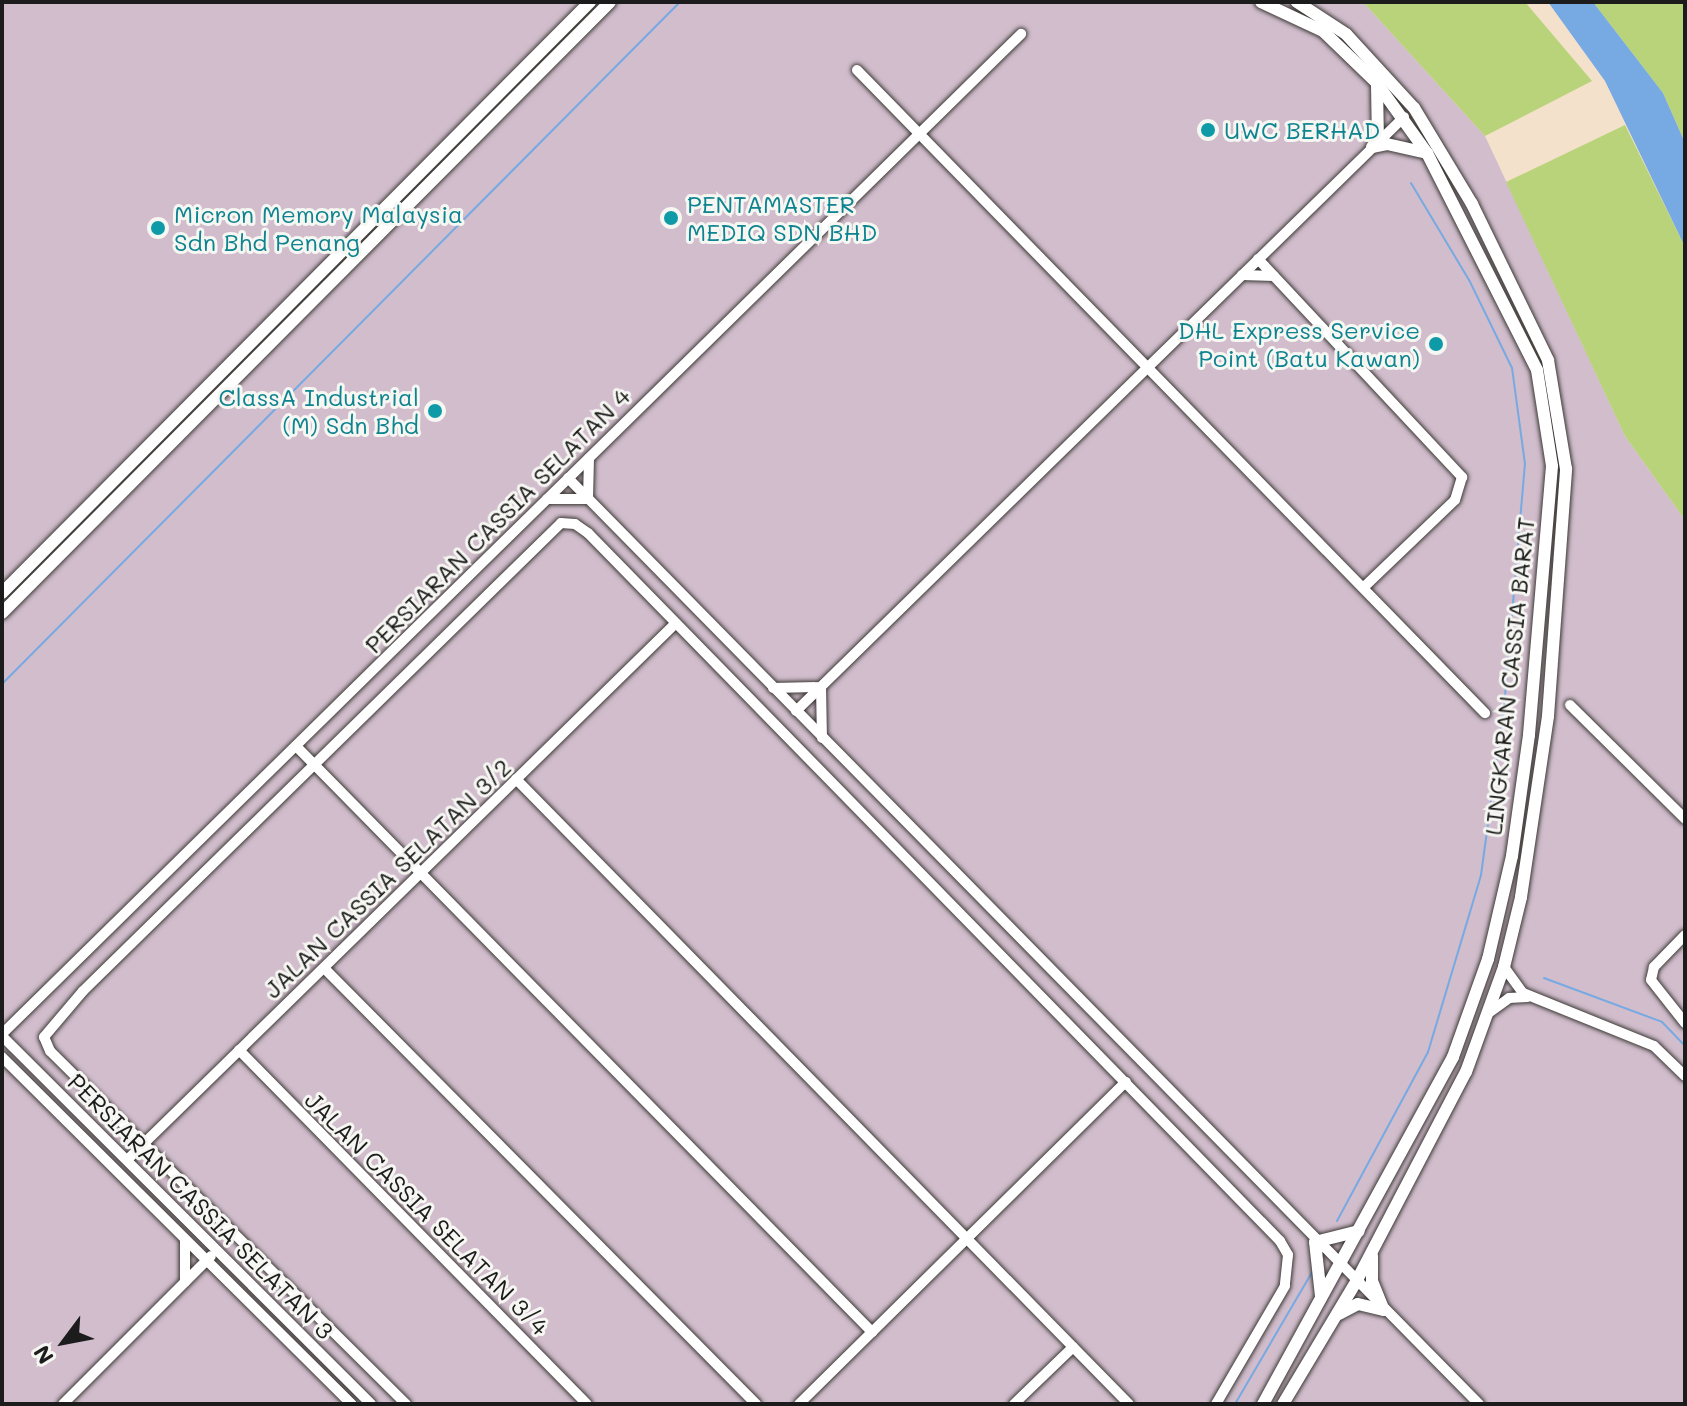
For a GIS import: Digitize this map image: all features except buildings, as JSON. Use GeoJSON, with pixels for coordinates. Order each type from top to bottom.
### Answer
{"type":"FeatureCollection","features":[{"type":"Feature","properties":{"kind":"main road"},"geometry":{"type":"LineString","coordinates":[[2,593],[590,2]]}},
{"type":"Feature","properties":{"kind":"main road"},"geometry":{"type":"LineString","coordinates":[[2,613],[610,2]]}},
{"type":"Feature","properties":{"kind":"main road","name":"LINGKARAN CASSIA BARAT"},"geometry":{"type":"LineString","coordinates":[[1261,2],[1323,31],[1376,82],[1427,153],[1537,370],[1552,466],[1529,735],[1512,856],[1488,959],[1453,1057],[1362,1230],[1263,1404]]}},
{"type":"Feature","properties":{"kind":"main road","name":"LINGKARAN CASSIA BARAT"},"geometry":{"type":"LineString","coordinates":[[1283,1404],[1356,1282],[1466,1072],[1504,967],[1521,897],[1548,716],[1566,469],[1548,360],[1515,285],[1414,108],[1346,34],[1297,2]]}},
{"type":"Feature","properties":{"kind":"main road"},"geometry":{"type":"LineString","coordinates":[[1376,82],[1375,144],[1427,153]]}},
{"type":"Feature","properties":{"kind":"main road"},"geometry":{"type":"LineString","coordinates":[[486,107],[494,110],[493,120]]}},
{"type":"Feature","properties":{"kind":"main road"},"geometry":{"type":"LineString","coordinates":[[1321,1299],[1322,1270],[1315,1242],[1362,1230]]}},
{"type":"Feature","properties":{"kind":"main road"},"geometry":{"type":"LineString","coordinates":[[1373,1250],[1372,1281],[1384,1310]]}},
{"type":"Feature","properties":{"kind":"main road"},"geometry":{"type":"LineString","coordinates":[[1335,1318],[1358,1304],[1384,1310]]}},
{"type":"Feature","properties":{"kind":"street","name":"PERSIARAN CASSIA SELATAN 4"},"geometry":{"type":"LineString","coordinates":[[2,1035],[1021,34]]}},
{"type":"Feature","properties":{"kind":"street"},"geometry":{"type":"LineString","coordinates":[[857,70],[1485,713]]}},
{"type":"Feature","properties":{"kind":"street"},"geometry":{"type":"LineString","coordinates":[[796,711],[1146,364],[1404,117]]}},
{"type":"Feature","properties":{"kind":"street"},"geometry":{"type":"LineString","coordinates":[[1273,245],[1274,275]]}},
{"type":"Feature","properties":{"kind":"street"},"geometry":{"type":"LineString","coordinates":[[1258,259],[1462,477],[1455,500],[1364,587]]}},
{"type":"Feature","properties":{"kind":"street"},"geometry":{"type":"LineString","coordinates":[[1242,275],[1274,275]]}},
{"type":"Feature","properties":{"kind":"street"},"geometry":{"type":"LineString","coordinates":[[588,499],[589,458]]}},
{"type":"Feature","properties":{"kind":"street"},"geometry":{"type":"LineString","coordinates":[[568,478],[1315,1242],[1479,1404]]}},
{"type":"Feature","properties":{"kind":"street"},"geometry":{"type":"LineString","coordinates":[[547,499],[588,499]]}},
{"type":"Feature","properties":{"kind":"street"},"geometry":{"type":"LineString","coordinates":[[406,1404],[50,1051],[46,1029],[561,523],[575,524],[588,533],[1126,1082],[1288,1255],[1285,1286],[1216,1404]]}},
{"type":"Feature","properties":{"kind":"street","name":"JALAN CASSIA SELATAN 3/2"},"geometry":{"type":"LineString","coordinates":[[127,1160],[675,624]]}},
{"type":"Feature","properties":{"kind":"street"},"geometry":{"type":"LineString","coordinates":[[773,688],[821,687]]}},
{"type":"Feature","properties":{"kind":"street"},"geometry":{"type":"LineString","coordinates":[[821,687],[822,738]]}},
{"type":"Feature","properties":{"kind":"street"},"geometry":{"type":"LineString","coordinates":[[1570,705],[1685,819]]}},
{"type":"Feature","properties":{"kind":"street"},"geometry":{"type":"LineString","coordinates":[[296,746],[872,1332]]}},
{"type":"Feature","properties":{"kind":"street"},"geometry":{"type":"LineString","coordinates":[[516,779],[1129,1404]]}},
{"type":"Feature","properties":{"kind":"street"},"geometry":{"type":"LineString","coordinates":[[1685,935],[1654,967],[1651,980],[1685,1023]]}},
{"type":"Feature","properties":{"kind":"street"},"geometry":{"type":"LineString","coordinates":[[1504,967],[1515,986],[1533,998],[1645,1041],[1685,1076]]}},
{"type":"Feature","properties":{"kind":"street"},"geometry":{"type":"LineString","coordinates":[[324,968],[756,1404]]}},
{"type":"Feature","properties":{"kind":"street"},"geometry":{"type":"LineString","coordinates":[[1490,1012],[1509,998],[1533,998]]}},
{"type":"Feature","properties":{"kind":"street"},"geometry":{"type":"LineString","coordinates":[[2,1022],[19,1016],[15,1049]]}},
{"type":"Feature","properties":{"kind":"street","name":"PERSIARAN CASSIA SELATAN 3"},"geometry":{"type":"LineString","coordinates":[[2,1035],[371,1404]]}},
{"type":"Feature","properties":{"kind":"street","name":"JALAN CASSIA SELATAN 3/4"},"geometry":{"type":"LineString","coordinates":[[239,1050],[587,1404]]}},
{"type":"Feature","properties":{"kind":"street","name":"PERSIARAN CASSIA SELATAN 3"},"geometry":{"type":"LineString","coordinates":[[2,1057],[352,1404]]}},
{"type":"Feature","properties":{"kind":"street"},"geometry":{"type":"LineString","coordinates":[[799,1404],[1126,1082]]}},
{"type":"Feature","properties":{"kind":"street"},"geometry":{"type":"LineString","coordinates":[[185,1239],[185,1282]]}},
{"type":"Feature","properties":{"kind":"street"},"geometry":{"type":"LineString","coordinates":[[63,1404],[215,1251]]}},
{"type":"Feature","properties":{"kind":"street"},"geometry":{"type":"LineString","coordinates":[[185,1282],[221,1274]]}},
{"type":"Feature","properties":{"kind":"street"},"geometry":{"type":"LineString","coordinates":[[1014,1404],[1073,1347]]}},
{"type":"Feature","properties":{"kind":"shaded area"},"geometry":{"type":"Polygon","coordinates":[[[2,2],[1363,2],[1485,136],[1625,436],[1685,520],[1685,1404],[2,1404],[2,2]]]}},
{"type":"Feature","properties":{"kind":"green space"},"geometry":{"type":"Polygon","coordinates":[[[1363,2],[1525,2],[1592,81],[1485,136],[1363,2]]]}},
{"type":"Feature","properties":{"kind":"green space"},"geometry":{"type":"Polygon","coordinates":[[[1593,2],[1685,2],[1685,143],[1663,93],[1593,2]]]}},
{"type":"Feature","properties":{"kind":"green space"},"geometry":{"type":"Polygon","coordinates":[[[1625,125],[1685,247],[1685,520],[1625,436],[1506,182],[1625,125]]]}},
{"type":"Feature","properties":{"kind":"water"},"geometry":{"type":"Polygon","coordinates":[[[1548,2],[1593,2],[1663,93],[1685,143],[1685,247],[1605,81],[1548,2]]]}},
{"type":"Feature","properties":{"kind":"waterway"},"geometry":{"type":"LineString","coordinates":[[2,684],[680,2]]}},
{"type":"Feature","properties":{"kind":"waterway"},"geometry":{"type":"LineString","coordinates":[[1337,1221],[1428,1052],[1481,875],[1504,708],[1525,464],[1512,368],[1469,280],[1411,183]]}},
{"type":"Feature","properties":{"kind":"waterway"},"geometry":{"type":"LineString","coordinates":[[1544,978],[1662,1022],[1685,1046]]}},
{"type":"Feature","properties":{"kind":"waterway"},"geometry":{"type":"LineString","coordinates":[[1235,1404],[1312,1272]]}},
{"type":"Feature","properties":{"kind":"place","name":"UWC BERHAD"},"geometry":{"type":"Point","coordinates":[1208,130]}},
{"type":"Feature","properties":{"kind":"place","name":"PENTAMASTER MEDIQ SDN BHD"},"geometry":{"type":"Point","coordinates":[671,218]}},
{"type":"Feature","properties":{"kind":"place","name":"Micron Memory Malaysia Sdn Bhd Penang"},"geometry":{"type":"Point","coordinates":[158,228]}},
{"type":"Feature","properties":{"kind":"place","name":"DHL Express Service Point (Batu Kawan)"},"geometry":{"type":"Point","coordinates":[1436,344]}},
{"type":"Feature","properties":{"kind":"place","name":"ClassA Industrial (M) Sdn Bhd"},"geometry":{"type":"Point","coordinates":[435,411]}}]}
